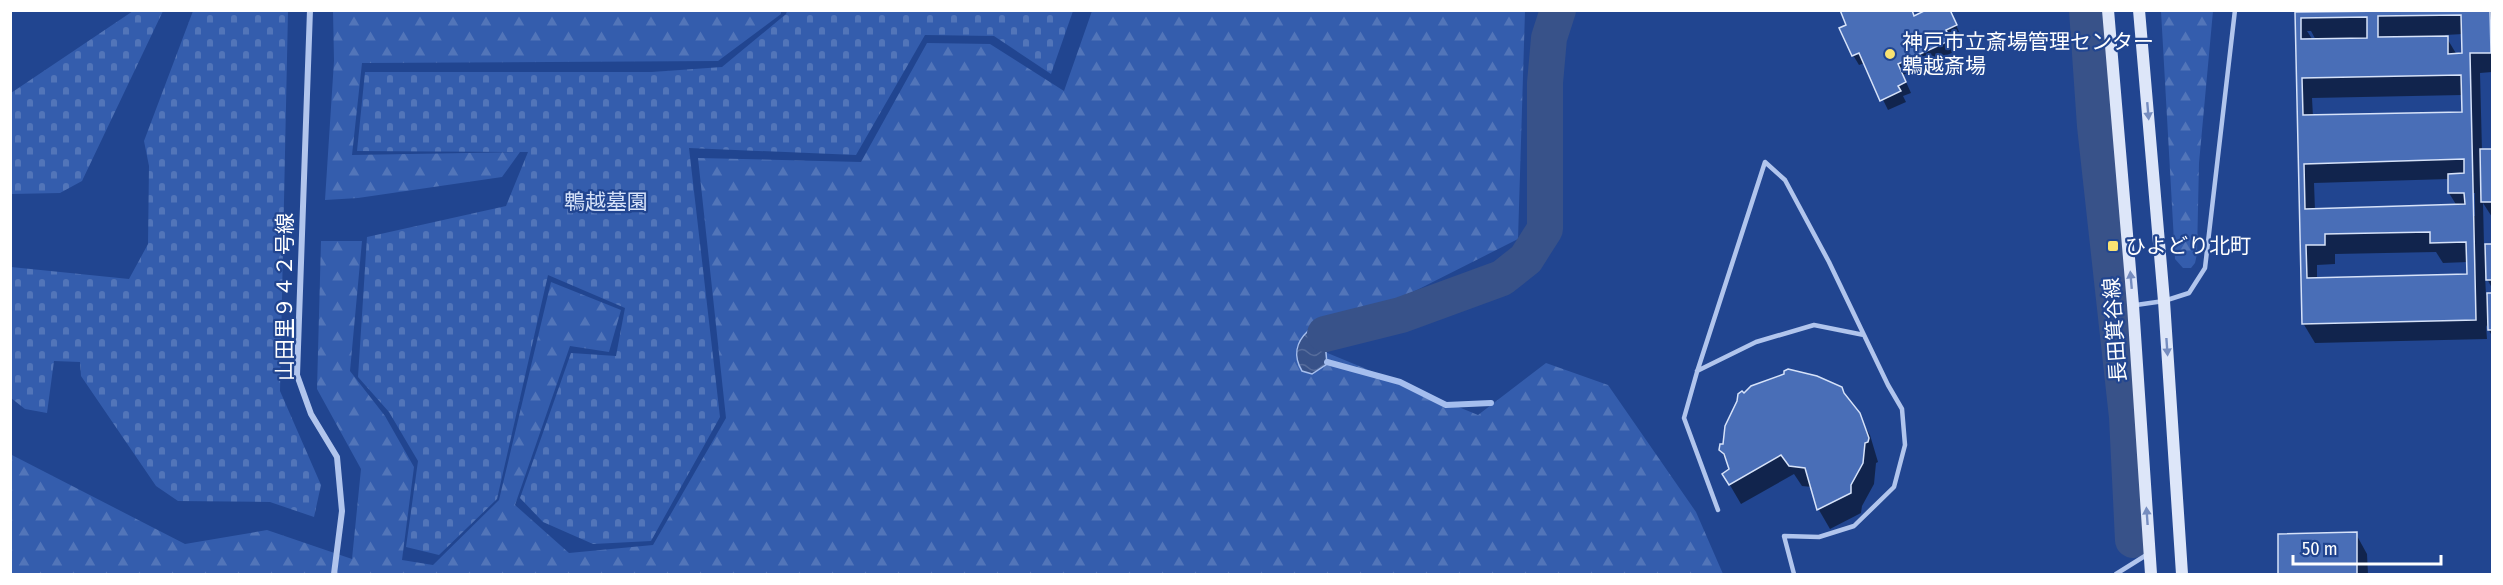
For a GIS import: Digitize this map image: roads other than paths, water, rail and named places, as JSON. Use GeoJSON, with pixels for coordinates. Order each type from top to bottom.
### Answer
{"type":"FeatureCollection","features":[{"type":"Feature","properties":{"kind":"street","name":"山田里９４２号線"},"geometry":{"type":"LineString","coordinates":[[310,10],[297,375],[311,414],[337,457],[342,511],[334,574]]}},
{"type":"Feature","properties":{"kind":"street","name":"長田箕谷線"},"geometry":{"type":"LineString","coordinates":[[2108,10],[2133,305],[2151,574]]}},
{"type":"Feature","properties":{"kind":"street"},"geometry":{"type":"LineString","coordinates":[[2139,10],[2164,301],[2182,574]]}},
{"type":"Feature","properties":{"kind":"lane"},"geometry":{"type":"LineString","coordinates":[[2133,305],[2164,301],[2189,293],[2205,268],[2235,10]]}},
{"type":"Feature","properties":{"kind":"lane"},"geometry":{"type":"LineString","coordinates":[[1718,510],[1684,418],[1696,372],[1765,162],[1785,180],[1829,262],[1902,409],[1905,445],[1894,487],[1854,526],[1819,537],[1784,536],[1794,574]]}},
{"type":"Feature","properties":{"kind":"lane"},"geometry":{"type":"LineString","coordinates":[[1696,372],[1756,342],[1814,325],[1864,334]]}},
{"type":"Feature","properties":{"kind":"lane"},"geometry":{"type":"LineString","coordinates":[[2116,574],[2150,553]]}},
{"type":"Feature","properties":{"kind":"water"},"geometry":{"type":"Polygon","coordinates":[[[1308,331],[1324,331],[1327,364],[1312,374],[1302,371],[1297,360],[1298,345],[1308,331]]]}},
{"type":"Feature","properties":{"kind":"waterway"},"geometry":{"type":"LineString","coordinates":[[1325,334],[1401,315],[1502,278],[1526,259],[1545,229],[1545,83],[1549,38],[1558,10]]}},
{"type":"Feature","properties":{"kind":"waterway"},"geometry":{"type":"LineString","coordinates":[[2087,10],[2095,126],[2127,417],[2133,540]]}},
{"type":"Feature","properties":{"kind":"waterway"},"geometry":{"type":"LineString","coordinates":[[1327,362],[1400,382],[1446,405],[1491,403]]}},
{"type":"Feature","properties":{"kind":"place","name":"神戸市立斎場管理センター 鵯越斎場"},"geometry":{"type":"Point","coordinates":[1890,54]}},
{"type":"Feature","properties":{"kind":"place","name":"ひよどり北町"},"geometry":{"type":"Point","coordinates":[2113,246]}},
{"type":"Feature","properties":{"kind":"park label","name":"鵯越墓園"},"geometry":{"type":"Point","coordinates":[606,202]}}]}
